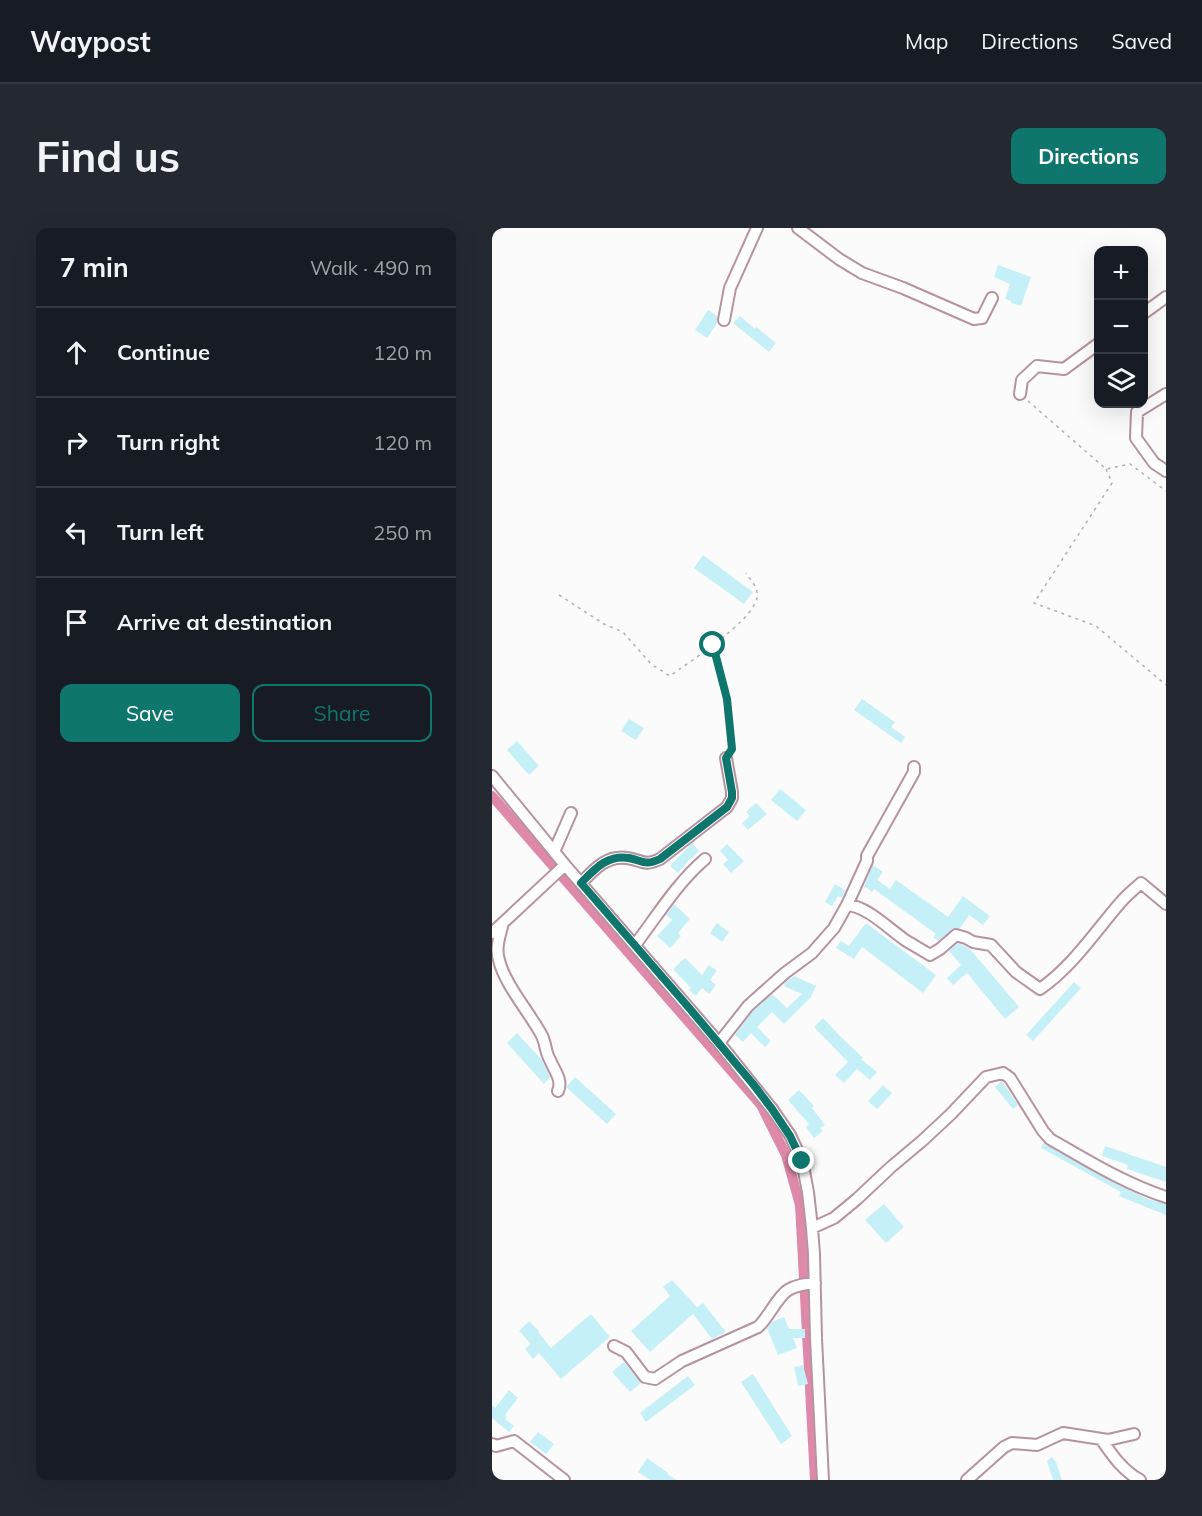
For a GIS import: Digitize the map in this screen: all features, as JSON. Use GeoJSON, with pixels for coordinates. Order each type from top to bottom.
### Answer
{"type":"FeatureCollection","features":[{"type":"Feature","properties":{"kind":"street"},"geometry":{"type":"LineString","coordinates":[[724,320],[730,288],[757,228]]}},
{"type":"Feature","properties":{"kind":"street"},"geometry":{"type":"LineString","coordinates":[[798,228],[862,273],[974,319],[982,318],[992,298]]}},
{"type":"Feature","properties":{"kind":"street"},"geometry":{"type":"LineString","coordinates":[[1148,310],[1166,297]]}},
{"type":"Feature","properties":{"kind":"street"},"geometry":{"type":"LineString","coordinates":[[1020,394],[1023,380],[1037,366],[1064,369],[1094,348]]}},
{"type":"Feature","properties":{"kind":"street"},"geometry":{"type":"LineString","coordinates":[[1166,394],[1137,412],[1136,438],[1154,463],[1166,471]]}},
{"type":"Feature","properties":{"kind":"street"},"geometry":{"type":"LineString","coordinates":[[581,883],[600,864],[610,860],[626,858],[651,863],[660,859],[727,807],[732,798],[732,792],[726,758]]}},
{"type":"Feature","properties":{"kind":"street"},"geometry":{"type":"LineString","coordinates":[[719,1043],[748,1006],[785,973],[812,953],[834,928],[847,905],[867,861],[867,856],[914,772],[914,767]]}},
{"type":"Feature","properties":{"kind":"street"},"geometry":{"type":"LineString","coordinates":[[492,776],[565,865],[719,1043],[772,1109],[790,1136],[802,1161],[812,1228],[823,1480]]}},
{"type":"Feature","properties":{"kind":"street"},"geometry":{"type":"LineString","coordinates":[[554,852],[571,813]]}},
{"type":"Feature","properties":{"kind":"street"},"geometry":{"type":"LineString","coordinates":[[635,945],[679,885],[705,859]]}},
{"type":"Feature","properties":{"kind":"street"},"geometry":{"type":"LineString","coordinates":[[492,933],[565,865]]}},
{"type":"Feature","properties":{"kind":"street"},"geometry":{"type":"LineString","coordinates":[[847,905],[861,909],[930,955],[956,935],[973,942],[991,945],[1016,972],[1040,989],[1058,976],[1122,901],[1141,883],[1166,904]]}},
{"type":"Feature","properties":{"kind":"street"},"geometry":{"type":"LineString","coordinates":[[503,923],[497,949],[498,959],[503,972],[543,1036],[546,1051],[560,1083],[558,1091]]}},
{"type":"Feature","properties":{"kind":"street"},"geometry":{"type":"LineString","coordinates":[[812,1228],[834,1218],[857,1199],[930,1135],[986,1077],[1003,1073],[1010,1078],[1043,1131],[1050,1138],[1126,1181],[1166,1197]]}},
{"type":"Feature","properties":{"kind":"street"},"geometry":{"type":"LineString","coordinates":[[614,1346],[626,1352],[645,1377],[655,1379],[682,1361],[758,1327],[765,1321],[785,1292],[798,1285],[815,1283]]}},
{"type":"Feature","properties":{"kind":"street"},"geometry":{"type":"LineString","coordinates":[[967,1480],[1004,1447],[1012,1443],[1037,1445],[1064,1433],[1113,1440],[1134,1434]]}},
{"type":"Feature","properties":{"kind":"street"},"geometry":{"type":"LineString","coordinates":[[1101,1439],[1113,1457],[1140,1480]]}},
{"type":"Feature","properties":{"kind":"street"},"geometry":{"type":"LineString","coordinates":[[492,1444],[496,1446],[514,1441],[564,1480]]}},
{"type":"Feature","properties":{"kind":"path"},"geometry":{"type":"LineString","coordinates":[[1020,394],[1106,469],[1112,483],[1034,603],[1096,626],[1166,685]]}},
{"type":"Feature","properties":{"kind":"path"},"geometry":{"type":"LineString","coordinates":[[1106,469],[1130,464],[1166,490]]}},
{"type":"Feature","properties":{"kind":"path"},"geometry":{"type":"LineString","coordinates":[[559,595],[604,624],[623,632],[651,664],[669,676],[713,645],[746,616],[757,601],[757,590],[746,573]]}},
{"type":"Feature","properties":{"kind":"path"},"geometry":{"type":"LineString","coordinates":[[713,645],[727,699],[732,749],[726,758]]}},
{"type":"Feature","properties":{"kind":"building"},"geometry":{"type":"Polygon","coordinates":[[[998,265],[1031,277],[1021,306],[1005,299],[1010,284],[994,277],[998,265]]]}},
{"type":"Feature","properties":{"kind":"building"},"geometry":{"type":"Polygon","coordinates":[[[708,310],[717,316],[717,323],[707,338],[695,330],[708,310]]]}},
{"type":"Feature","properties":{"kind":"building"},"geometry":{"type":"Polygon","coordinates":[[[740,316],[776,343],[769,352],[733,323],[740,316]]]}},
{"type":"Feature","properties":{"kind":"building"},"geometry":{"type":"Polygon","coordinates":[[[703,555],[753,592],[744,604],[694,568],[703,555]]]}},
{"type":"Feature","properties":{"kind":"building"},"geometry":{"type":"Polygon","coordinates":[[[862,699],[895,722],[891,727],[905,737],[901,743],[854,710],[862,699]]]}},
{"type":"Feature","properties":{"kind":"building"},"geometry":{"type":"Polygon","coordinates":[[[629,719],[644,728],[636,740],[621,731],[629,719]]]}},
{"type":"Feature","properties":{"kind":"building"},"geometry":{"type":"Polygon","coordinates":[[[517,741],[539,766],[529,775],[507,750],[517,741]]]}},
{"type":"Feature","properties":{"kind":"building"},"geometry":{"type":"Polygon","coordinates":[[[780,789],[806,810],[797,821],[771,800],[780,789]]]}},
{"type":"Feature","properties":{"kind":"building"},"geometry":{"type":"Polygon","coordinates":[[[756,803],[767,814],[748,830],[742,823],[750,816],[746,812],[756,803]]]}},
{"type":"Feature","properties":{"kind":"building"},"geometry":{"type":"Polygon","coordinates":[[[692,843],[699,851],[678,873],[670,866],[692,843]]]}},
{"type":"Feature","properties":{"kind":"building"},"geometry":{"type":"Polygon","coordinates":[[[727,844],[744,861],[731,873],[723,864],[728,860],[720,851],[727,844]]]}},
{"type":"Feature","properties":{"kind":"building"},"geometry":{"type":"Polygon","coordinates":[[[873,865],[883,872],[877,880],[890,889],[896,880],[948,917],[963,896],[990,916],[983,925],[969,915],[960,928],[952,929],[938,941],[933,937],[936,934],[874,889],[872,892],[864,886],[873,865]]]}},
{"type":"Feature","properties":{"kind":"building"},"geometry":{"type":"Polygon","coordinates":[[[835,884],[845,890],[842,898],[838,896],[832,906],[825,902],[835,884]]]}},
{"type":"Feature","properties":{"kind":"building"},"geometry":{"type":"Polygon","coordinates":[[[674,904],[690,919],[678,933],[681,936],[670,948],[657,936],[672,920],[666,915],[674,904]]]}},
{"type":"Feature","properties":{"kind":"building"},"geometry":{"type":"Polygon","coordinates":[[[717,923],[729,932],[722,942],[710,933],[717,923]]]}},
{"type":"Feature","properties":{"kind":"building"},"geometry":{"type":"Polygon","coordinates":[[[866,923],[936,975],[923,993],[862,947],[854,959],[836,948],[841,941],[849,946],[866,923]]]}},
{"type":"Feature","properties":{"kind":"building"},"geometry":{"type":"Polygon","coordinates":[[[958,943],[970,949],[1019,1007],[1005,1019],[967,973],[953,985],[947,978],[961,965],[949,951],[958,943]]]}},
{"type":"Feature","properties":{"kind":"building"},"geometry":{"type":"Polygon","coordinates":[[[685,958],[702,975],[709,965],[717,971],[710,980],[716,985],[709,994],[702,988],[696,996],[673,969],[685,958]]]}},
{"type":"Feature","properties":{"kind":"building"},"geometry":{"type":"Polygon","coordinates":[[[794,976],[816,986],[811,997],[784,1024],[772,1012],[757,1027],[771,1041],[765,1047],[751,1033],[743,1042],[735,1035],[753,1011],[772,994],[787,1008],[802,994],[784,986],[794,976]]]}},
{"type":"Feature","properties":{"kind":"building"},"geometry":{"type":"Polygon","coordinates":[[[1074,982],[1081,988],[1033,1041],[1026,1035],[1074,982]]]}},
{"type":"Feature","properties":{"kind":"building"},"geometry":{"type":"Polygon","coordinates":[[[823,1018],[863,1058],[861,1059],[877,1072],[870,1080],[857,1069],[844,1083],[835,1075],[848,1062],[814,1027],[823,1018]]]}},
{"type":"Feature","properties":{"kind":"building"},"geometry":{"type":"Polygon","coordinates":[[[517,1033],[541,1059],[550,1077],[544,1084],[507,1043],[517,1033]]]}},
{"type":"Feature","properties":{"kind":"building"},"geometry":{"type":"Polygon","coordinates":[[[575,1077],[616,1114],[607,1124],[567,1088],[575,1077]]]}},
{"type":"Feature","properties":{"kind":"building"},"geometry":{"type":"Polygon","coordinates":[[[1002,1081],[1018,1105],[1013,1109],[995,1087],[1002,1081]]]}},
{"type":"Feature","properties":{"kind":"building"},"geometry":{"type":"Polygon","coordinates":[[[883,1085],[892,1093],[877,1109],[868,1101],[883,1085]]]}},
{"type":"Feature","properties":{"kind":"building"},"geometry":{"type":"Polygon","coordinates":[[[799,1090],[814,1106],[812,1108],[825,1125],[820,1128],[823,1131],[814,1138],[806,1127],[809,1124],[788,1100],[799,1090]]]}},
{"type":"Feature","properties":{"kind":"building"},"geometry":{"type":"Polygon","coordinates":[[[1043,1143],[1118,1185],[1148,1199],[1166,1204],[1166,1215],[1119,1196],[1121,1192],[1041,1148],[1043,1143]]]}},
{"type":"Feature","properties":{"kind":"building"},"geometry":{"type":"Polygon","coordinates":[[[1105,1146],[1166,1167],[1166,1182],[1127,1169],[1128,1165],[1102,1156],[1105,1146]]]}},
{"type":"Feature","properties":{"kind":"building"},"geometry":{"type":"Polygon","coordinates":[[[884,1204],[904,1227],[886,1243],[865,1220],[884,1204]]]}},
{"type":"Feature","properties":{"kind":"building"},"geometry":{"type":"Polygon","coordinates":[[[672,1280],[697,1307],[703,1303],[726,1332],[712,1339],[693,1314],[650,1352],[631,1331],[670,1296],[663,1287],[672,1280]]]}},
{"type":"Feature","properties":{"kind":"building"},"geometry":{"type":"Polygon","coordinates":[[[591,1314],[610,1337],[561,1379],[539,1353],[533,1359],[525,1349],[531,1344],[519,1331],[529,1321],[551,1348],[591,1314]]]}},
{"type":"Feature","properties":{"kind":"building"},"geometry":{"type":"Polygon","coordinates":[[[784,1317],[789,1329],[805,1329],[805,1338],[793,1338],[797,1348],[778,1355],[767,1328],[772,1322],[784,1317]]]}},
{"type":"Feature","properties":{"kind":"building"},"geometry":{"type":"Polygon","coordinates":[[[624,1362],[641,1383],[630,1392],[612,1372],[624,1362]]]}},
{"type":"Feature","properties":{"kind":"building"},"geometry":{"type":"Polygon","coordinates":[[[803,1365],[808,1384],[798,1386],[794,1367],[803,1365]]]}},
{"type":"Feature","properties":{"kind":"building"},"geometry":{"type":"Polygon","coordinates":[[[753,1374],[792,1436],[781,1444],[741,1382],[753,1374]]]}},
{"type":"Feature","properties":{"kind":"building"},"geometry":{"type":"Polygon","coordinates":[[[688,1376],[695,1385],[646,1422],[640,1413],[688,1376]]]}},
{"type":"Feature","properties":{"kind":"building"},"geometry":{"type":"Polygon","coordinates":[[[509,1390],[518,1398],[505,1415],[507,1417],[505,1419],[514,1426],[509,1432],[492,1418],[492,1405],[495,1408],[509,1390]]]}},
{"type":"Feature","properties":{"kind":"building"},"geometry":{"type":"Polygon","coordinates":[[[538,1432],[554,1444],[546,1454],[530,1442],[538,1432]]]}},
{"type":"Feature","properties":{"kind":"building"},"geometry":{"type":"Polygon","coordinates":[[[1052,1457],[1062,1480],[1053,1480],[1047,1461],[1052,1457]]]}},
{"type":"Feature","properties":{"kind":"building"},"geometry":{"type":"Polygon","coordinates":[[[647,1458],[677,1480],[650,1480],[638,1472],[647,1458]]]}},
{"type":"Feature","properties":{"kind":"waterway"},"geometry":{"type":"LineString","coordinates":[[492,796],[761,1105],[786,1155],[800,1205],[815,1480]]}},
{"type":"Feature","properties":{"kind":"route"},"geometry":{"type":"LineString","coordinates":[[713,645],[727,699],[732,749],[726,758],[732,798],[727,807],[660,859],[651,863],[626,858],[610,860],[600,864],[581,883],[753,1084],[790,1136],[802,1161]]}}]}
